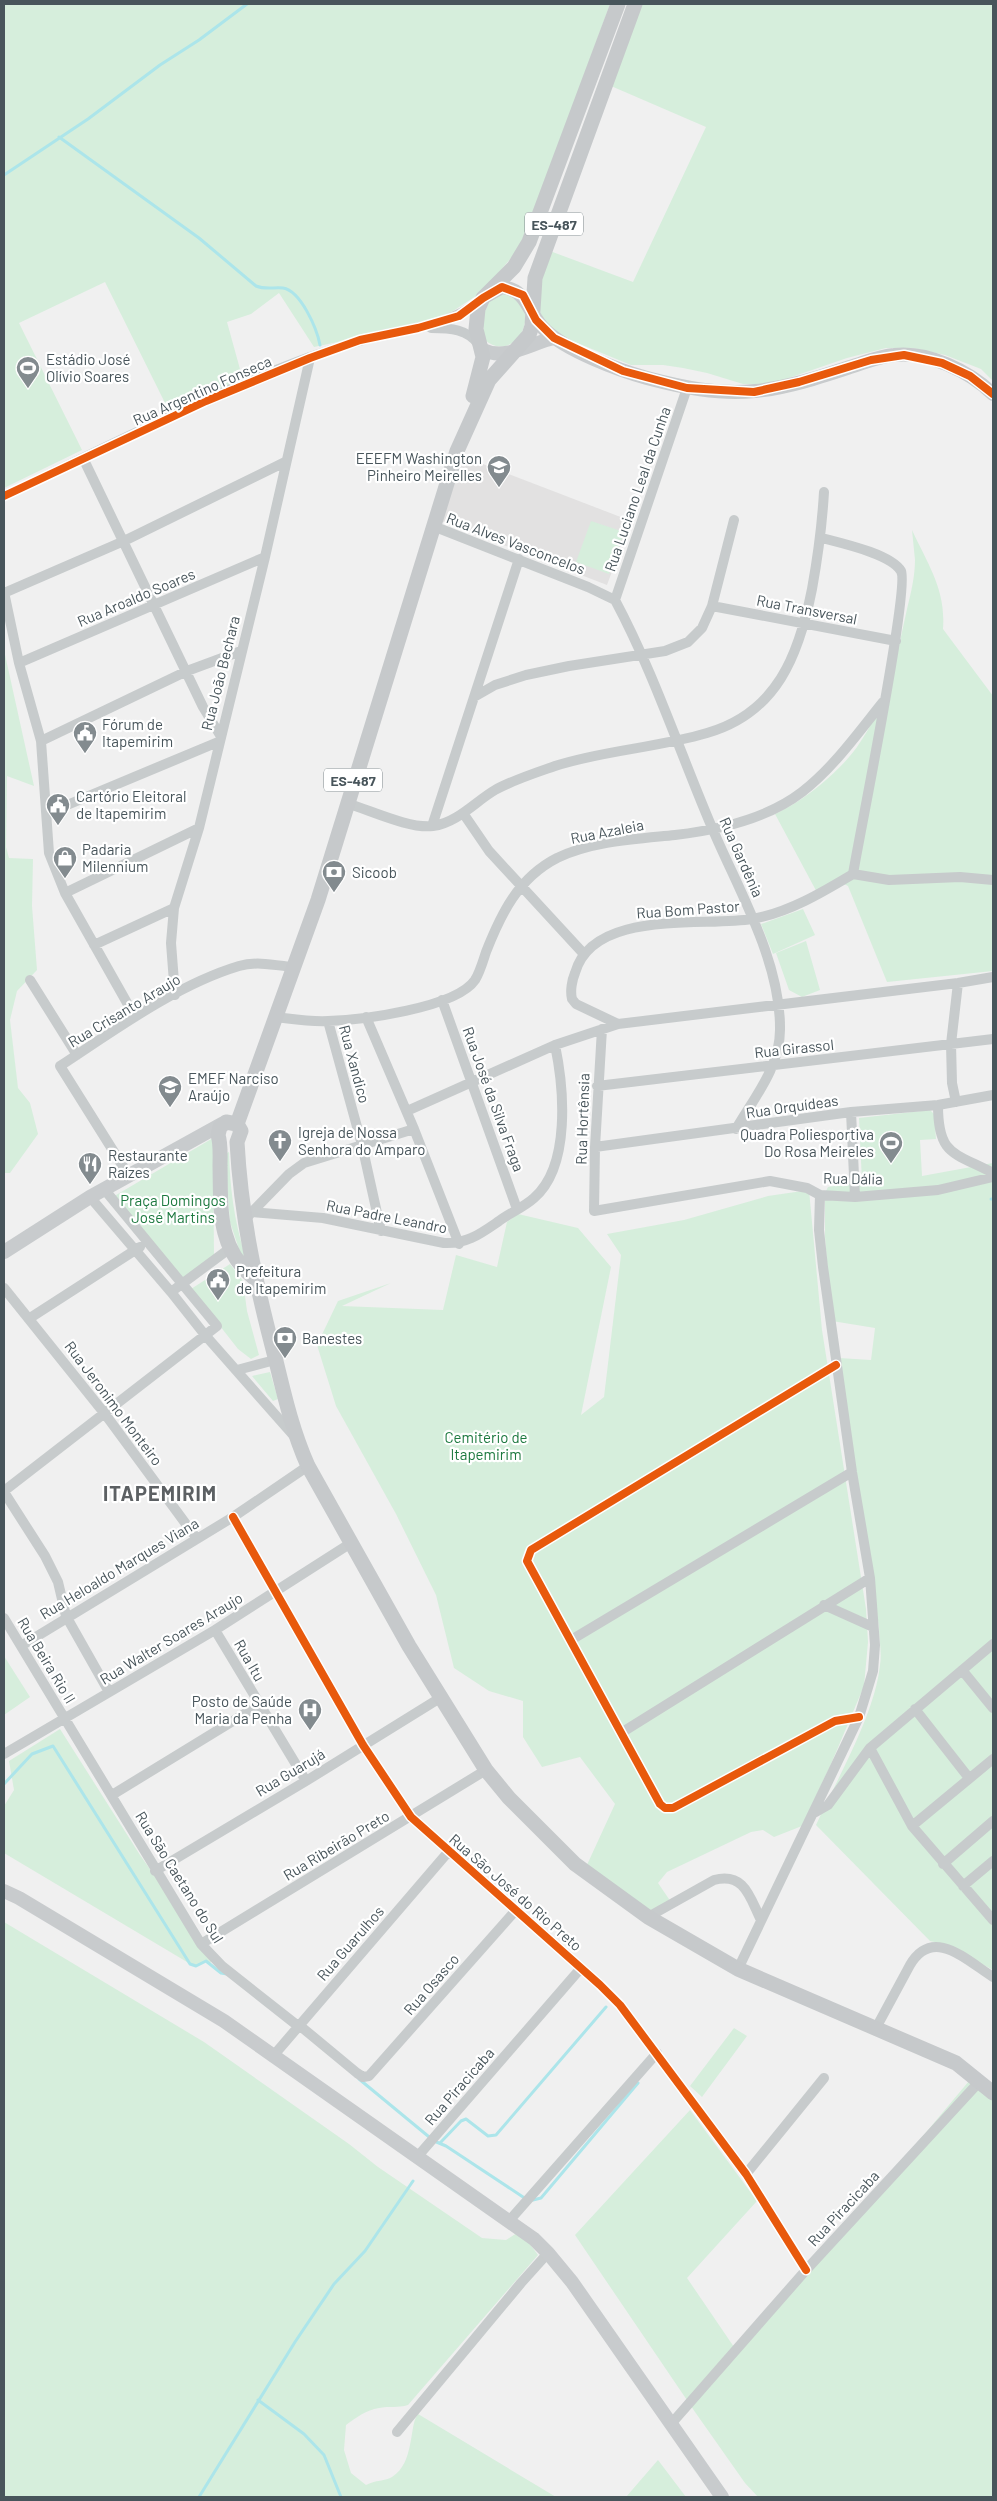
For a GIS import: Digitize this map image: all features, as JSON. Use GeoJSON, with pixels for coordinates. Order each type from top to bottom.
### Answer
{"type":"FeatureCollection","features":[{"type":"Feature","properties":{"kind":"main road","name":"ES-487"},"geometry":{"type":"LineString","coordinates":[[248,1216],[240,1196],[237,1142],[241,1136],[226,1129],[276,1017],[292,967],[318,900],[346,803],[464,433],[482,369],[483,350],[477,336],[475,322],[483,298],[514,267],[529,242],[618,4]]}},
{"type":"Feature","properties":{"kind":"main road","name":"ES-487"},"geometry":{"type":"LineString","coordinates":[[464,433],[489,380],[529,336],[535,278],[635,4]]}},
{"type":"Feature","properties":{"kind":"main road"},"geometry":{"type":"LineString","coordinates":[[483,298],[498,288],[507,288],[523,295],[539,324],[554,338],[623,371],[687,388],[754,392],[799,382],[871,360],[904,355],[942,363],[970,376],[993,394]]}},
{"type":"Feature","properties":{"kind":"main road"},"geometry":{"type":"LineString","coordinates":[[483,350],[500,354],[554,338]]}},
{"type":"Feature","properties":{"kind":"main road"},"geometry":{"type":"LineString","coordinates":[[4,1252],[90,1197],[226,1129],[221,1206],[224,1232],[229,1249],[236,1261],[254,1278]]}},
{"type":"Feature","properties":{"kind":"main road"},"geometry":{"type":"LineString","coordinates":[[248,1216],[254,1278],[296,1439],[308,1466],[440,1698],[486,1770],[509,1798],[575,1864],[648,1918],[738,1969],[956,2063],[993,2093]]}},
{"type":"Feature","properties":{"kind":"main road"},"geometry":{"type":"LineString","coordinates":[[4,1891],[28,1903],[224,2021],[509,2221],[548,2253],[572,2282],[722,2497]]}},
{"type":"Feature","properties":{"kind":"street"},"geometry":{"type":"LineString","coordinates":[[418,328],[459,316],[483,298]]}},
{"type":"Feature","properties":{"kind":"street"},"geometry":{"type":"LineString","coordinates":[[418,328],[445,328],[462,332],[470,336],[483,350]]}},
{"type":"Feature","properties":{"kind":"street","name":"Rua Argentino Fonseca"},"geometry":{"type":"LineString","coordinates":[[4,496],[206,401],[310,358],[360,340],[418,328]]}},
{"type":"Feature","properties":{"kind":"street","name":"Rua João Bechara"},"geometry":{"type":"LineString","coordinates":[[175,995],[171,942],[174,908],[199,828],[219,739],[265,557],[310,358]]}},
{"type":"Feature","properties":{"kind":"street","name":"Rua Luciano Leal da Cunha"},"geometry":{"type":"LineString","coordinates":[[615,600],[687,388]]}},
{"type":"Feature","properties":{"kind":"street"},"geometry":{"type":"LineString","coordinates":[[48,813],[219,739],[83,458]]}},
{"type":"Feature","properties":{"kind":"street"},"geometry":{"type":"LineString","coordinates":[[135,1017],[65,893],[49,853],[48,813],[41,741],[19,663],[4,593],[124,541],[285,462]]}},
{"type":"Feature","properties":{"kind":"street"},"geometry":{"type":"LineString","coordinates":[[346,803],[410,823],[432,826],[463,813],[496,789],[554,766],[708,733],[731,724],[752,711],[786,673],[795,654],[805,624],[822,538],[824,492]]}},
{"type":"Feature","properties":{"kind":"street"},"geometry":{"type":"LineString","coordinates":[[474,697],[506,681],[543,670],[665,651],[688,642],[702,628],[712,606],[734,520]]}},
{"type":"Feature","properties":{"kind":"street","name":"Rua Alves Vasconcelos"},"geometry":{"type":"LineString","coordinates":[[433,526],[519,559],[615,600]]}},
{"type":"Feature","properties":{"kind":"street"},"geometry":{"type":"LineString","coordinates":[[822,538],[880,556],[901,571],[904,583],[896,641],[853,874],[888,880],[960,877],[993,880]]}},
{"type":"Feature","properties":{"kind":"street","name":"Rua Aroaldo Soares"},"geometry":{"type":"LineString","coordinates":[[19,663],[265,557]]}},
{"type":"Feature","properties":{"kind":"street"},"geometry":{"type":"LineString","coordinates":[[432,826],[519,559]]}},
{"type":"Feature","properties":{"kind":"street","name":"Rua Gardênia"},"geometry":{"type":"LineString","coordinates":[[615,600],[642,655],[713,830],[754,919],[779,1004],[780,1031],[774,1065],[736,1129]]}},
{"type":"Feature","properties":{"kind":"street","name":"Rua Transversal"},"geometry":{"type":"LineString","coordinates":[[712,606],[896,641]]}},
{"type":"Feature","properties":{"kind":"street"},"geometry":{"type":"LineString","coordinates":[[41,741],[187,671],[241,651]]}},
{"type":"Feature","properties":{"kind":"street","name":"Rua Azaleia"},"geometry":{"type":"LineString","coordinates":[[276,1017],[328,1021],[366,1017],[414,1009],[442,1000],[464,989],[474,981],[506,906],[520,887],[547,864],[571,853],[616,841],[713,830],[772,810],[803,791],[853,740],[884,701]]}},
{"type":"Feature","properties":{"kind":"street"},"geometry":{"type":"LineString","coordinates":[[463,813],[489,851],[520,887],[583,953],[574,975],[572,999],[576,1004],[618,1024]]}},
{"type":"Feature","properties":{"kind":"street"},"geometry":{"type":"LineString","coordinates":[[65,893],[199,828]]}},
{"type":"Feature","properties":{"kind":"street","name":"Rua Bom Pastor"},"geometry":{"type":"LineString","coordinates":[[583,953],[594,943],[627,929],[754,919],[792,906],[853,874]]}},
{"type":"Feature","properties":{"kind":"street"},"geometry":{"type":"LineString","coordinates":[[94,945],[174,908]]}},
{"type":"Feature","properties":{"kind":"street","name":"Rua Crisanto Araujo"},"geometry":{"type":"LineString","coordinates":[[129,1176],[60,1066],[135,1017],[175,995],[239,966],[268,964],[292,967]]}},
{"type":"Feature","properties":{"kind":"street"},"geometry":{"type":"LineString","coordinates":[[407,1111],[555,1045],[618,1024],[958,983],[993,977]]}},
{"type":"Feature","properties":{"kind":"street"},"geometry":{"type":"LineString","coordinates":[[30,980],[77,1055]]}},
{"type":"Feature","properties":{"kind":"street"},"geometry":{"type":"LineString","coordinates":[[956,1102],[952,1083],[950,1044],[958,983]]}},
{"type":"Feature","properties":{"kind":"street","name":"Rua José da Silva Fraga"},"geometry":{"type":"LineString","coordinates":[[442,1000],[517,1209]]}},
{"type":"Feature","properties":{"kind":"street"},"geometry":{"type":"LineString","coordinates":[[366,1017],[407,1111],[459,1244]]}},
{"type":"Feature","properties":{"kind":"street","name":"Rua Xandico"},"geometry":{"type":"LineString","coordinates":[[328,1021],[362,1145],[382,1231]]}},
{"type":"Feature","properties":{"kind":"street","name":"Rua Hortênsia"},"geometry":{"type":"LineString","coordinates":[[594,1210],[595,1146],[602,1028]]}},
{"type":"Feature","properties":{"kind":"street","name":"Rua Girassol"},"geometry":{"type":"LineString","coordinates":[[598,1086],[993,1039]]}},
{"type":"Feature","properties":{"kind":"street","name":"Rua Padre Leandro"},"geometry":{"type":"LineString","coordinates":[[248,1216],[323,1218],[426,1240],[459,1244],[534,1198],[545,1186],[559,1153],[561,1084],[555,1045]]}},
{"type":"Feature","properties":{"kind":"street","name":"Rua Orquídeas"},"geometry":{"type":"LineString","coordinates":[[595,1146],[736,1129],[852,1112],[938,1105],[993,1095]]}},
{"type":"Feature","properties":{"kind":"street"},"geometry":{"type":"LineString","coordinates":[[938,1105],[939,1131],[947,1148],[993,1172]]}},
{"type":"Feature","properties":{"kind":"street"},"geometry":{"type":"LineString","coordinates":[[852,1112],[855,1196]]}},
{"type":"Feature","properties":{"kind":"street"},"geometry":{"type":"LineString","coordinates":[[248,1216],[289,1174],[304,1163],[414,1129]]}},
{"type":"Feature","properties":{"kind":"street","name":"Rua Dália"},"geometry":{"type":"LineString","coordinates":[[594,1210],[770,1181],[807,1188],[820,1195],[855,1196],[938,1190],[993,1177]]}},
{"type":"Feature","properties":{"kind":"street"},"geometry":{"type":"LineString","coordinates":[[104,1190],[218,1326],[4,1492],[51,1568],[64,1600],[66,1616],[109,1692]]}},
{"type":"Feature","properties":{"kind":"street"},"geometry":{"type":"LineString","coordinates":[[738,1969],[859,1717],[873,1671],[870,1578],[852,1472],[822,1260],[820,1195]]}},
{"type":"Feature","properties":{"kind":"street"},"geometry":{"type":"LineString","coordinates":[[90,1197],[205,1335],[296,1439]]}},
{"type":"Feature","properties":{"kind":"street"},"geometry":{"type":"LineString","coordinates":[[30,1318],[147,1242]]}},
{"type":"Feature","properties":{"kind":"street"},"geometry":{"type":"LineString","coordinates":[[171,1292],[229,1249]]}},
{"type":"Feature","properties":{"kind":"street","name":"Rua Jeronimo Monteiro"},"geometry":{"type":"LineString","coordinates":[[4,1288],[30,1318],[105,1414],[197,1539]]}},
{"type":"Feature","properties":{"kind":"street"},"geometry":{"type":"LineString","coordinates":[[237,1370],[276,1360]]}},
{"type":"Feature","properties":{"kind":"street"},"geometry":{"type":"LineString","coordinates":[[836,1365],[531,1550],[527,1561],[660,1804],[665,1808],[673,1808],[835,1720],[859,1717]]}},
{"type":"Feature","properties":{"kind":"street","name":"Rua Heloaldo Marques Viana"},"geometry":{"type":"LineString","coordinates":[[21,1646],[66,1616],[233,1518],[308,1466]]}},
{"type":"Feature","properties":{"kind":"street"},"geometry":{"type":"LineString","coordinates":[[570,1640],[852,1472]]}},
{"type":"Feature","properties":{"kind":"street","name":"Rua São José do Rio Preto"},"geometry":{"type":"LineString","coordinates":[[233,1518],[363,1745],[411,1817],[620,2005],[746,2174],[806,2270]]}},
{"type":"Feature","properties":{"kind":"street","name":"Rua Walter Soares Araujo"},"geometry":{"type":"LineString","coordinates":[[4,1754],[276,1593],[351,1543]]}},
{"type":"Feature","properties":{"kind":"street"},"geometry":{"type":"LineString","coordinates":[[621,1733],[870,1578]]}},
{"type":"Feature","properties":{"kind":"street"},"geometry":{"type":"LineString","coordinates":[[824,1605],[873,1627]]}},
{"type":"Feature","properties":{"kind":"street","name":"Rua Beira Rio II"},"geometry":{"type":"LineString","coordinates":[[4,1618],[64,1718]]}},
{"type":"Feature","properties":{"kind":"street","name":"Rua Itu"},"geometry":{"type":"LineString","coordinates":[[215,1630],[306,1781]]}},
{"type":"Feature","properties":{"kind":"street"},"geometry":{"type":"LineString","coordinates":[[814,1813],[828,1805],[870,1748],[993,1644]]}},
{"type":"Feature","properties":{"kind":"street"},"geometry":{"type":"LineString","coordinates":[[962,1670],[993,1708]]}},
{"type":"Feature","properties":{"kind":"street","name":"Rua Guarujá"},"geometry":{"type":"LineString","coordinates":[[155,1871],[440,1698]]}},
{"type":"Feature","properties":{"kind":"street"},"geometry":{"type":"LineString","coordinates":[[112,1795],[259,1705]]}},
{"type":"Feature","properties":{"kind":"street"},"geometry":{"type":"LineString","coordinates":[[916,1709],[969,1778]]}},
{"type":"Feature","properties":{"kind":"street","name":"Rua São Caetano do Sul"},"geometry":{"type":"LineString","coordinates":[[64,1718],[201,1944],[222,1966],[299,2025],[357,2073],[363,2077],[369,2076]]}},
{"type":"Feature","properties":{"kind":"street"},"geometry":{"type":"LineString","coordinates":[[870,1748],[912,1826],[993,1920]]}},
{"type":"Feature","properties":{"kind":"street"},"geometry":{"type":"LineString","coordinates":[[912,1826],[993,1760]]}},
{"type":"Feature","properties":{"kind":"street","name":"Rua Ribeirão Preto"},"geometry":{"type":"LineString","coordinates":[[201,1944],[486,1770]]}},
{"type":"Feature","properties":{"kind":"street"},"geometry":{"type":"LineString","coordinates":[[943,1864],[993,1821]]}},
{"type":"Feature","properties":{"kind":"street","name":"Rua Guarulhos"},"geometry":{"type":"LineString","coordinates":[[274,2055],[449,1851]]}},
{"type":"Feature","properties":{"kind":"street"},"geometry":{"type":"LineString","coordinates":[[963,1886],[993,1861]]}},
{"type":"Feature","properties":{"kind":"street"},"geometry":{"type":"LineString","coordinates":[[648,1918],[714,1880],[724,1877],[732,1879],[745,1887],[761,1920]]}},
{"type":"Feature","properties":{"kind":"street","name":"Rua Osasco"},"geometry":{"type":"LineString","coordinates":[[369,2076],[516,1910]]}},
{"type":"Feature","properties":{"kind":"street"},"geometry":{"type":"LineString","coordinates":[[876,2028],[916,1955],[924,1948],[935,1945],[945,1948],[993,1977]]}},
{"type":"Feature","properties":{"kind":"street","name":"Rua Piracicaba"},"geometry":{"type":"LineString","coordinates":[[418,2156],[581,1968]]}},
{"type":"Feature","properties":{"kind":"street"},"geometry":{"type":"LineString","coordinates":[[509,2221],[657,2053]]}},
{"type":"Feature","properties":{"kind":"street"},"geometry":{"type":"LineString","coordinates":[[746,2174],[824,2078]]}},
{"type":"Feature","properties":{"kind":"street","name":"Rua Piracicaba"},"geometry":{"type":"LineString","coordinates":[[671,2424],[806,2270],[980,2081]]}},
{"type":"Feature","properties":{"kind":"street"},"geometry":{"type":"LineString","coordinates":[[397,2432],[548,2253]]}},
{"type":"Feature","properties":{"kind":"shaded area","name":"EEEFM Washington Pinheiro Meirelles"},"geometry":{"type":"Polygon","coordinates":[[[462,456],[631,521],[607,585],[441,521],[462,456]]]}},
{"type":"Feature","properties":{"kind":"green space"},"geometry":{"type":"Polygon","coordinates":[[[4,4],[610,4],[533,216],[517,251],[482,292],[453,311],[428,323],[314,347],[279,293],[251,314],[227,322],[243,380],[170,413],[105,282],[19,323],[82,450],[4,488],[4,4]]]}},
{"type":"Feature","properties":{"kind":"green space"},"geometry":{"type":"Polygon","coordinates":[[[641,4],[993,4],[993,381],[981,369],[945,355],[913,348],[886,348],[847,358],[768,384],[743,384],[683,368],[663,365],[631,365],[570,340],[543,324],[536,292],[550,251],[633,282],[706,127],[611,86],[641,4]]]}},
{"type":"Feature","properties":{"kind":"green space"},"geometry":{"type":"Polygon","coordinates":[[[511,292],[522,303],[525,312],[525,322],[522,331],[511,344],[503,346],[494,345],[485,340],[482,318],[491,298],[511,292]]]}},
{"type":"Feature","properties":{"kind":"green space"},"geometry":{"type":"Polygon","coordinates":[[[591,521],[624,532],[609,574],[576,562],[591,521]]]}},
{"type":"Feature","properties":{"kind":"green space"},"geometry":{"type":"Polygon","coordinates":[[[912,530],[939,589],[942,602],[943,629],[993,696],[993,971],[887,982],[848,886],[844,884],[820,898],[775,814],[809,794],[840,767],[857,747],[876,715],[889,681],[911,591],[915,560],[912,530]]]}},
{"type":"Feature","properties":{"kind":"green space"},"geometry":{"type":"Polygon","coordinates":[[[4,650],[34,786],[7,776],[6,847],[9,858],[33,859],[32,906],[37,970],[17,991],[10,1020],[18,1088],[30,1103],[38,1134],[10,1173],[4,1173],[4,650]]]}},
{"type":"Feature","properties":{"kind":"green space"},"geometry":{"type":"Polygon","coordinates":[[[803,909],[815,935],[773,954],[761,924],[803,909]]]}},
{"type":"Feature","properties":{"kind":"green space"},"geometry":{"type":"Polygon","coordinates":[[[806,941],[820,990],[802,997],[789,990],[776,953],[806,941]]]}},
{"type":"Feature","properties":{"kind":"green space"},"geometry":{"type":"Polygon","coordinates":[[[930,1110],[934,1114],[936,1139],[920,1140],[922,1176],[993,1163],[993,1970],[947,1945],[930,1941],[816,1825],[863,1725],[877,1684],[881,1656],[879,1627],[839,1358],[871,1360],[875,1328],[832,1321],[825,1237],[825,1193],[828,1187],[862,1182],[859,1118],[930,1110]]]}},
{"type":"Feature","properties":{"kind":"green space","name":"Praça Domingos José Martins"},"geometry":{"type":"Polygon","coordinates":[[[213,1138],[214,1257],[182,1280],[111,1198],[213,1138]]]}},
{"type":"Feature","properties":{"kind":"green space"},"geometry":{"type":"Polygon","coordinates":[[[229,1152],[233,1204],[245,1255],[242,1258],[230,1222],[225,1154],[229,1152]]]}},
{"type":"Feature","properties":{"kind":"green space","name":"Cemitério de Itapemirim"},"geometry":{"type":"Polygon","coordinates":[[[809,1190],[822,1330],[866,1609],[868,1642],[864,1686],[802,1826],[774,1837],[763,1830],[751,1832],[667,1872],[658,1883],[671,1902],[646,1912],[586,1867],[615,1804],[580,1757],[542,1767],[523,1737],[523,1701],[489,1691],[454,1668],[436,1595],[396,1514],[336,1406],[317,1345],[338,1301],[391,1283],[342,1306],[443,1310],[456,1255],[497,1267],[507,1222],[518,1214],[578,1228],[611,1267],[581,1415],[604,1397],[621,1255],[607,1234],[684,1220],[768,1196],[809,1190]]]}},
{"type":"Feature","properties":{"kind":"green space"},"geometry":{"type":"Polygon","coordinates":[[[230,1264],[243,1281],[247,1311],[259,1355],[251,1359],[238,1349],[191,1289],[230,1264]]]}},
{"type":"Feature","properties":{"kind":"green space"},"geometry":{"type":"Polygon","coordinates":[[[270,1372],[278,1399],[273,1401],[252,1376],[270,1372]]]}},
{"type":"Feature","properties":{"kind":"green space"},"geometry":{"type":"Polygon","coordinates":[[[4,1656],[30,1697],[4,1715],[4,1656]]]}},
{"type":"Feature","properties":{"kind":"green space"},"geometry":{"type":"Polygon","coordinates":[[[60,1729],[140,1855],[202,1943],[218,1956],[210,1963],[205,1961],[195,1966],[187,1962],[4,1853],[4,1806],[14,1790],[9,1761],[60,1729]]]}},
{"type":"Feature","properties":{"kind":"green space"},"geometry":{"type":"Polygon","coordinates":[[[4,1922],[204,2042],[349,2144],[378,2167],[482,2238],[506,2240],[520,2231],[538,2255],[408,2405],[370,2410],[346,2425],[344,2450],[351,2473],[366,2485],[390,2478],[399,2471],[408,2454],[415,2419],[418,2414],[556,2497],[4,2497],[4,1922]]]}},
{"type":"Feature","properties":{"kind":"green space"},"geometry":{"type":"Polygon","coordinates":[[[734,2028],[747,2036],[702,2097],[690,2086],[734,2028]]]}},
{"type":"Feature","properties":{"kind":"green space"},"geometry":{"type":"Polygon","coordinates":[[[969,2081],[993,2097],[993,2497],[758,2497],[745,2483],[695,2412],[575,2235],[690,2110],[757,2201],[687,2278],[734,2347],[892,2173],[969,2081]]]}},
{"type":"Feature","properties":{"kind":"green space"},"geometry":{"type":"Polygon","coordinates":[[[658,2460],[686,2497],[626,2497],[658,2460]]]}},
{"type":"Feature","properties":{"kind":"waterway"},"geometry":{"type":"LineString","coordinates":[[4,175],[88,119],[160,65],[199,40],[247,4]]}},
{"type":"Feature","properties":{"kind":"waterway"},"geometry":{"type":"LineString","coordinates":[[59,137],[199,238],[256,286],[283,288],[290,291],[302,303],[320,345]]}},
{"type":"Feature","properties":{"kind":"waterway"},"geometry":{"type":"LineString","coordinates":[[4,1784],[32,1754],[53,1746],[190,1964],[196,1966],[206,1961],[221,1973],[227,1974]]}},
{"type":"Feature","properties":{"kind":"waterway"},"geometry":{"type":"LineString","coordinates":[[440,2143],[461,2121],[466,2119],[488,2136],[496,2135],[606,2007]]}},
{"type":"Feature","properties":{"kind":"waterway"},"geometry":{"type":"LineString","coordinates":[[359,2079],[434,2141],[446,2146],[526,2199],[533,2200],[541,2198],[638,2083]]}},
{"type":"Feature","properties":{"kind":"waterway"},"geometry":{"type":"LineString","coordinates":[[199,2497],[295,2342],[334,2284],[365,2251],[413,2181]]}},
{"type":"Feature","properties":{"kind":"waterway"},"geometry":{"type":"LineString","coordinates":[[258,2400],[304,2434],[324,2455],[341,2497]]}},
{"type":"Feature","properties":{"kind":"cycle path"},"geometry":{"type":"LineString","coordinates":[[4,496],[206,401],[310,358],[360,340],[418,328],[459,316],[483,298],[502,287],[523,295],[536,320],[554,338],[623,371],[687,388],[754,392],[799,382],[871,360],[904,355],[942,363],[970,376],[993,394]]}},
{"type":"Feature","properties":{"kind":"cycle path"},"geometry":{"type":"LineString","coordinates":[[836,1365],[531,1550],[527,1561],[660,1804],[665,1808],[673,1808],[835,1721],[859,1717]]}},
{"type":"Feature","properties":{"kind":"cycle path"},"geometry":{"type":"LineString","coordinates":[[233,1517],[363,1745],[411,1817],[620,2005],[746,2174],[806,2270]]}},
{"type":"Feature","properties":{"kind":"place","name":"Estádio José Olívio Soares"},"geometry":{"type":"Point","coordinates":[28,389]}},
{"type":"Feature","properties":{"kind":"place","name":"EEEFM Washington Pinheiro Meirelles"},"geometry":{"type":"Point","coordinates":[499,488]}},
{"type":"Feature","properties":{"kind":"place","name":"Fórum de Itapemirim"},"geometry":{"type":"Point","coordinates":[85,754]}},
{"type":"Feature","properties":{"kind":"place","name":"Cartório Eleitoral de Itapemirim"},"geometry":{"type":"Point","coordinates":[58,826]}},
{"type":"Feature","properties":{"kind":"place","name":"Padaria Milennium"},"geometry":{"type":"Point","coordinates":[65,879]}},
{"type":"Feature","properties":{"kind":"place","name":"Sicoob"},"geometry":{"type":"Point","coordinates":[334,893]}},
{"type":"Feature","properties":{"kind":"place","name":"EMEF Narciso Araújo"},"geometry":{"type":"Point","coordinates":[170,1108]}},
{"type":"Feature","properties":{"kind":"place","name":"Igreja de Nossa Senhora do Amparo"},"geometry":{"type":"Point","coordinates":[280,1162]}},
{"type":"Feature","properties":{"kind":"place","name":"Quadra Poliesportiva Do Rosa Meireles"},"geometry":{"type":"Point","coordinates":[891,1164]}},
{"type":"Feature","properties":{"kind":"place","name":"Restaurante Raízes"},"geometry":{"type":"Point","coordinates":[90,1185]}},
{"type":"Feature","properties":{"kind":"place","name":"Prefeitura de Itapemirim"},"geometry":{"type":"Point","coordinates":[218,1301]}},
{"type":"Feature","properties":{"kind":"place","name":"Banestes"},"geometry":{"type":"Point","coordinates":[285,1359]}},
{"type":"Feature","properties":{"kind":"place","name":"Posto de Saúde Maria da Penha"},"geometry":{"type":"Point","coordinates":[310,1731]}},
{"type":"Feature","properties":{"kind":"district","name":"ITAPEMIRIM"},"geometry":{"type":"Point","coordinates":[160,1493]}}]}
